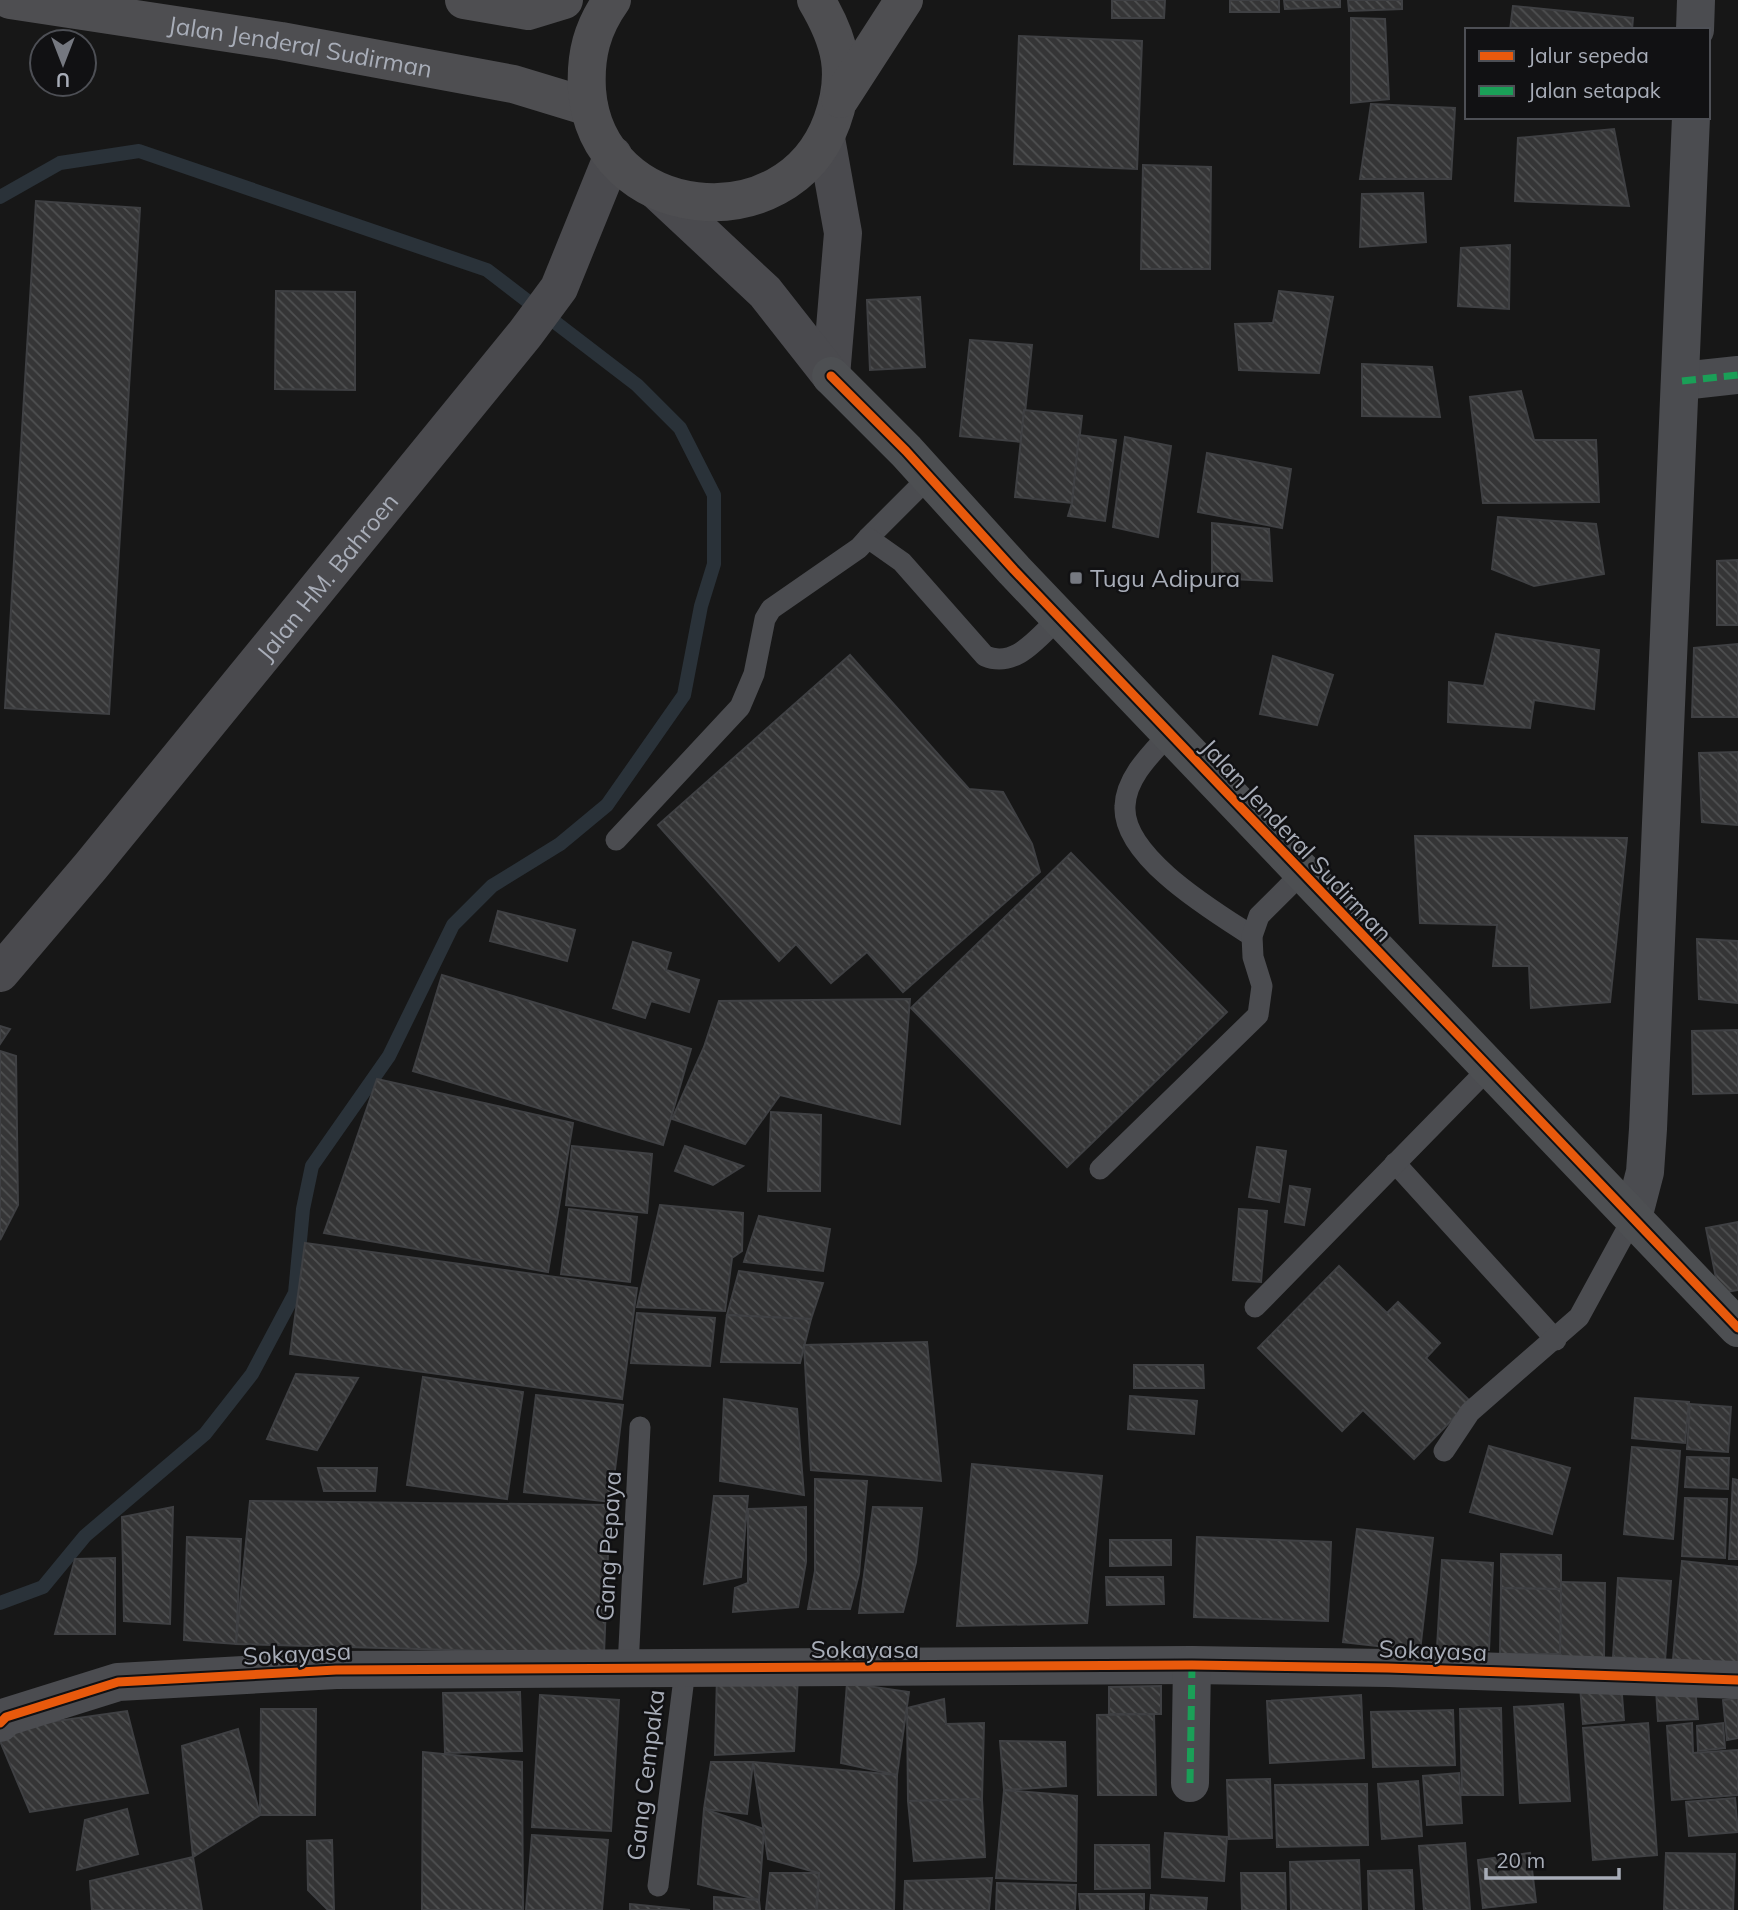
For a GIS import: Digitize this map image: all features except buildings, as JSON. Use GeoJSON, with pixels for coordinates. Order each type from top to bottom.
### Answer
{"type":"FeatureCollection","features":[{"type":"Feature","properties":{"kind":"highway","name":"Jalan Jenderal Sudirman"},"geometry":{"type":"LineString","coordinates":[[10,0],[281,41],[513,84],[589,107]]}},
{"type":"Feature","properties":{"kind":"highway"},"geometry":{"type":"LineString","coordinates":[[464,0],[528,11],[564,0]]}},
{"type":"Feature","properties":{"kind":"highway"},"geometry":{"type":"LineString","coordinates":[[612,0],[597,22],[586,64],[589,107],[598,132],[625,169],[657,191],[694,202],[732,203],[770,191],[802,169],[825,138],[840,99],[904,0]]}},
{"type":"Feature","properties":{"kind":"highway"},"geometry":{"type":"LineString","coordinates":[[816,0],[833,28],[842,62],[840,99]]}},
{"type":"Feature","properties":{"kind":"main road","name":"Jalan Jenderal Sudirman"},"geometry":{"type":"LineString","coordinates":[[831,376],[930,476],[1059,617],[1738,1328]]}},
{"type":"Feature","properties":{"kind":"street"},"geometry":{"type":"LineString","coordinates":[[1695,28],[1696,0]]}},
{"type":"Feature","properties":{"kind":"street"},"geometry":{"type":"LineString","coordinates":[[1633,1219],[1645,1172],[1648,1129],[1682,381],[1691,119]]}},
{"type":"Feature","properties":{"kind":"street"},"geometry":{"type":"LineString","coordinates":[[825,138],[843,233],[831,376]]}},
{"type":"Feature","properties":{"kind":"street","name":"Jalan HM. Bahroen"},"geometry":{"type":"LineString","coordinates":[[0,973],[99,856],[525,334],[559,288],[613,155]]}},
{"type":"Feature","properties":{"kind":"street"},"geometry":{"type":"LineString","coordinates":[[657,191],[765,292],[831,376]]}},
{"type":"Feature","properties":{"kind":"street"},"geometry":{"type":"LineString","coordinates":[[1682,381],[1738,375]]}},
{"type":"Feature","properties":{"kind":"street"},"geometry":{"type":"LineString","coordinates":[[1190,1783],[1192,1665]]}},
{"type":"Feature","properties":{"kind":"street","name":"Sokayasa"},"geometry":{"type":"LineString","coordinates":[[0,1723],[6,1717],[118,1682],[335,1670],[1192,1665],[1388,1668],[1738,1680]]}},
{"type":"Feature","properties":{"kind":"lane"},"geometry":{"type":"LineString","coordinates":[[617,840],[740,707],[754,674],[765,619],[771,608],[859,548],[930,476]]}},
{"type":"Feature","properties":{"kind":"lane"},"geometry":{"type":"LineString","coordinates":[[868,538],[902,562],[985,656],[998,662],[1011,659],[1059,617]]}},
{"type":"Feature","properties":{"kind":"lane"},"geometry":{"type":"LineString","coordinates":[[1170,733],[1139,767],[1125,804],[1128,827],[1150,858],[1200,902],[1252,936]]}},
{"type":"Feature","properties":{"kind":"lane"},"geometry":{"type":"LineString","coordinates":[[1100,1169],[1258,1015],[1262,986],[1253,957],[1252,936],[1259,916],[1302,873]]}},
{"type":"Feature","properties":{"kind":"lane"},"geometry":{"type":"LineString","coordinates":[[1255,1307],[1488,1069]]}},
{"type":"Feature","properties":{"kind":"lane"},"geometry":{"type":"LineString","coordinates":[[1395,1163],[1556,1340]]}},
{"type":"Feature","properties":{"kind":"lane"},"geometry":{"type":"LineString","coordinates":[[1444,1451],[1470,1412],[1556,1340],[1590,1301],[1633,1219]]}},
{"type":"Feature","properties":{"kind":"lane","name":"Gang Pepaya"},"geometry":{"type":"LineString","coordinates":[[628,1667],[640,1427]]}},
{"type":"Feature","properties":{"kind":"lane","name":"Gang Cempaka"},"geometry":{"type":"LineString","coordinates":[[658,1886],[685,1670]]}},
{"type":"Feature","properties":{"kind":"waterway"},"geometry":{"type":"LineString","coordinates":[[0,197],[60,163],[139,151],[487,270],[637,385],[680,428],[714,495],[714,564],[701,606],[684,695],[607,805],[560,844],[492,886],[453,925],[389,1056],[312,1166],[303,1209],[295,1293],[252,1374],[205,1434],[85,1536],[43,1587],[0,1603]]}},
{"type":"Feature","properties":{"kind":"marked path"},"geometry":{"type":"LineString","coordinates":[[1682,381],[1738,375]]}},
{"type":"Feature","properties":{"kind":"marked path"},"geometry":{"type":"LineString","coordinates":[[1190,1783],[1192,1665]]}},
{"type":"Feature","properties":{"kind":"cycle path"},"geometry":{"type":"LineString","coordinates":[[831,376],[906,451],[1014,570],[1738,1328]]}},
{"type":"Feature","properties":{"kind":"cycle path"},"geometry":{"type":"LineString","coordinates":[[0,1723],[6,1717],[118,1682],[336,1670],[1192,1665],[1388,1668],[1738,1680]]}},
{"type":"Feature","properties":{"kind":"place","name":"Tugu Adipura"},"geometry":{"type":"Point","coordinates":[1076,578]}}]}
